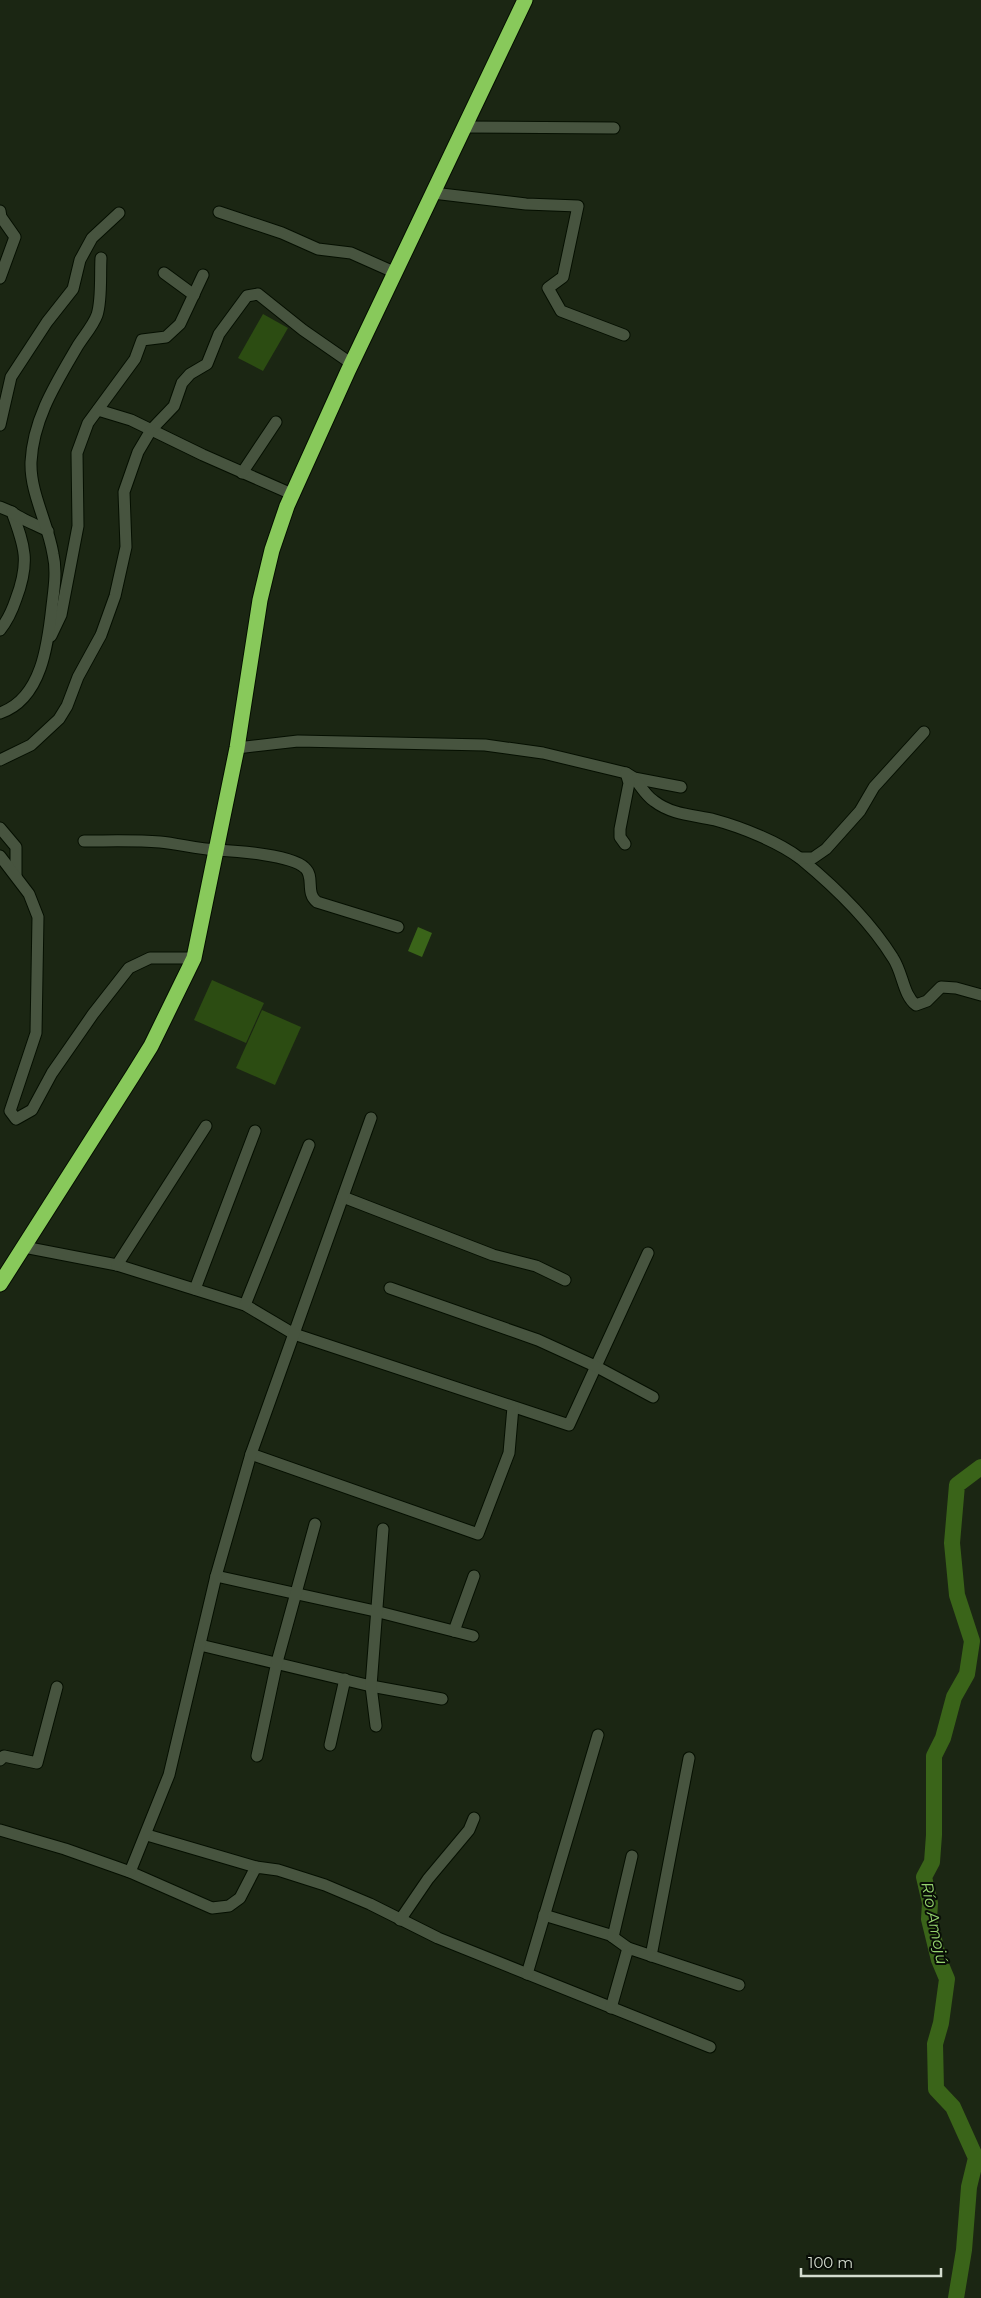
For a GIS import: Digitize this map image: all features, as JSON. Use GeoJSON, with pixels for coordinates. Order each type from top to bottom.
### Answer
{"type":"FeatureCollection","features":[{"type":"Feature","properties":{"kind":"highway"},"geometry":{"type":"LineString","coordinates":[[0,1284],[138,1068],[194,958],[237,748],[260,600],[272,550],[287,506],[352,364],[525,0]]}},
{"type":"Feature","properties":{"kind":"street"},"geometry":{"type":"LineString","coordinates":[[464,127],[614,128]]}},
{"type":"Feature","properties":{"kind":"street"},"geometry":{"type":"LineString","coordinates":[[433,192],[526,204],[578,206],[563,277],[548,288],[561,311],[624,335]]}},
{"type":"Feature","properties":{"kind":"street"},"geometry":{"type":"LineString","coordinates":[[0,211],[15,237],[0,278]]}},
{"type":"Feature","properties":{"kind":"street"},"geometry":{"type":"LineString","coordinates":[[219,212],[282,233],[318,250],[351,253],[396,273]]}},
{"type":"Feature","properties":{"kind":"street"},"geometry":{"type":"LineString","coordinates":[[0,425],[11,377],[47,322],[73,289],[80,260],[92,238],[119,213]]}},
{"type":"Feature","properties":{"kind":"street"},"geometry":{"type":"LineString","coordinates":[[48,644],[55,572],[48,531],[32,477],[31,461],[38,421],[64,369],[97,314],[101,258]]}},
{"type":"Feature","properties":{"kind":"street"},"geometry":{"type":"LineString","coordinates":[[164,273],[194,295]]}},
{"type":"Feature","properties":{"kind":"street"},"geometry":{"type":"LineString","coordinates":[[0,713],[25,695],[38,672],[61,615],[78,526],[77,453],[88,423],[136,359],[142,340],[166,337],[180,324],[203,275]]}},
{"type":"Feature","properties":{"kind":"street"},"geometry":{"type":"LineString","coordinates":[[0,760],[32,745],[59,719],[100,635],[115,596],[126,547],[124,492],[138,452],[150,430],[174,406],[182,383],[190,374],[207,364],[219,334],[248,296],[254,294],[262,296],[303,330],[352,364]]}},
{"type":"Feature","properties":{"kind":"street"},"geometry":{"type":"LineString","coordinates":[[98,410],[123,417],[242,474],[294,494]]}},
{"type":"Feature","properties":{"kind":"street"},"geometry":{"type":"LineString","coordinates":[[242,474],[276,422]]}},
{"type":"Feature","properties":{"kind":"street"},"geometry":{"type":"LineString","coordinates":[[0,506],[12,512],[16,517],[26,519],[48,531]]}},
{"type":"Feature","properties":{"kind":"street"},"geometry":{"type":"LineString","coordinates":[[0,630],[8,621],[25,575],[23,541],[12,512]]}},
{"type":"Feature","properties":{"kind":"street"},"geometry":{"type":"LineString","coordinates":[[800,858],[813,858],[826,849],[860,811],[874,787],[924,732]]}},
{"type":"Feature","properties":{"kind":"street"},"geometry":{"type":"LineString","coordinates":[[237,748],[298,741],[485,745],[542,753],[681,787]]}},
{"type":"Feature","properties":{"kind":"street"},"geometry":{"type":"LineString","coordinates":[[630,776],[652,800],[665,808],[716,820],[776,843],[800,858],[844,898],[884,945],[902,975],[908,999],[916,1004],[927,1001],[942,987],[956,988],[981,995]]}},
{"type":"Feature","properties":{"kind":"street"},"geometry":{"type":"LineString","coordinates":[[626,844],[620,836],[620,829],[630,776]]}},
{"type":"Feature","properties":{"kind":"street"},"geometry":{"type":"LineString","coordinates":[[0,828],[16,847],[16,876]]}},
{"type":"Feature","properties":{"kind":"street"},"geometry":{"type":"LineString","coordinates":[[84,841],[160,842],[216,850],[239,850],[300,864],[308,871],[310,894],[315,901],[398,927]]}},
{"type":"Feature","properties":{"kind":"street"},"geometry":{"type":"LineString","coordinates":[[0,856],[29,894],[38,917],[36,1033],[10,1111],[16,1119],[32,1110],[52,1073],[93,1014],[129,968],[150,958],[194,958]]}},
{"type":"Feature","properties":{"kind":"street"},"geometry":{"type":"LineString","coordinates":[[130,1872],[147,1835],[170,1775],[216,1576],[251,1454],[371,1118]]}},
{"type":"Feature","properties":{"kind":"street"},"geometry":{"type":"LineString","coordinates":[[117,1265],[206,1126]]}},
{"type":"Feature","properties":{"kind":"street"},"geometry":{"type":"LineString","coordinates":[[195,1289],[255,1131]]}},
{"type":"Feature","properties":{"kind":"street"},"geometry":{"type":"LineString","coordinates":[[245,1304],[309,1145]]}},
{"type":"Feature","properties":{"kind":"street"},"geometry":{"type":"LineString","coordinates":[[343,1197],[493,1255],[536,1266],[565,1280]]}},
{"type":"Feature","properties":{"kind":"street"},"geometry":{"type":"LineString","coordinates":[[24,1247],[117,1265],[245,1304],[294,1334],[569,1425],[648,1253]]}},
{"type":"Feature","properties":{"kind":"street"},"geometry":{"type":"LineString","coordinates":[[390,1288],[538,1340],[595,1366],[653,1397]]}},
{"type":"Feature","properties":{"kind":"street"},"geometry":{"type":"LineString","coordinates":[[251,1454],[478,1534],[509,1453],[513,1407]]}},
{"type":"Feature","properties":{"kind":"street"},"geometry":{"type":"LineString","coordinates":[[257,1756],[277,1662],[315,1524]]}},
{"type":"Feature","properties":{"kind":"street"},"geometry":{"type":"LineString","coordinates":[[376,1726],[371,1686],[375,1611],[383,1530]]}},
{"type":"Feature","properties":{"kind":"street"},"geometry":{"type":"LineString","coordinates":[[216,1576],[375,1611],[473,1636]]}},
{"type":"Feature","properties":{"kind":"street"},"geometry":{"type":"LineString","coordinates":[[454,1630],[474,1576]]}},
{"type":"Feature","properties":{"kind":"street"},"geometry":{"type":"LineString","coordinates":[[200,1645],[371,1686],[442,1699]]}},
{"type":"Feature","properties":{"kind":"street"},"geometry":{"type":"LineString","coordinates":[[330,1745],[345,1679]]}},
{"type":"Feature","properties":{"kind":"street"},"geometry":{"type":"LineString","coordinates":[[0,1760],[4,1756],[37,1763],[57,1687]]}},
{"type":"Feature","properties":{"kind":"street"},"geometry":{"type":"LineString","coordinates":[[527,1974],[598,1735]]}},
{"type":"Feature","properties":{"kind":"street"},"geometry":{"type":"LineString","coordinates":[[651,1956],[689,1758]]}},
{"type":"Feature","properties":{"kind":"street"},"geometry":{"type":"LineString","coordinates":[[400,1920],[428,1879],[470,1830],[474,1818]]}},
{"type":"Feature","properties":{"kind":"street"},"geometry":{"type":"LineString","coordinates":[[0,1830],[130,1872],[212,1908],[229,1906],[240,1898],[256,1867]]}},
{"type":"Feature","properties":{"kind":"street"},"geometry":{"type":"LineString","coordinates":[[147,1835],[256,1867],[278,1870],[325,1885],[370,1904],[386,1914],[438,1938],[710,2047]]}},
{"type":"Feature","properties":{"kind":"street"},"geometry":{"type":"LineString","coordinates":[[613,1937],[632,1856]]}},
{"type":"Feature","properties":{"kind":"street"},"geometry":{"type":"LineString","coordinates":[[544,1915],[613,1937],[628,1948],[739,1985]]}},
{"type":"Feature","properties":{"kind":"street"},"geometry":{"type":"LineString","coordinates":[[611,2008],[628,1948]]}},
{"type":"Feature","properties":{"kind":"shaded area"},"geometry":{"type":"Polygon","coordinates":[[[263,314],[288,328],[263,371],[238,358],[263,314]]]}},
{"type":"Feature","properties":{"kind":"shaded area"},"geometry":{"type":"Polygon","coordinates":[[[418,927],[432,933],[422,957],[408,951],[418,927]]]}},
{"type":"Feature","properties":{"kind":"shaded area"},"geometry":{"type":"Polygon","coordinates":[[[212,980],[264,1003],[246,1043],[194,1020],[212,980]]]}},
{"type":"Feature","properties":{"kind":"shaded area"},"geometry":{"type":"Polygon","coordinates":[[[262,1010],[301,1027],[275,1085],[236,1068],[262,1010]]]}},
{"type":"Feature","properties":{"kind":"waterway","name":"Río Amojú"},"geometry":{"type":"LineString","coordinates":[[956,2298],[964,2250],[969,2187],[976,2158],[953,2107],[936,2089],[935,2044],[941,2023],[947,1979],[939,1960],[929,1919],[930,1903],[924,1877],[932,1862],[934,1756],[943,1738],[954,1697],[967,1674],[972,1641],[957,1595],[952,1543],[957,1485],[981,1467]]}}]}
